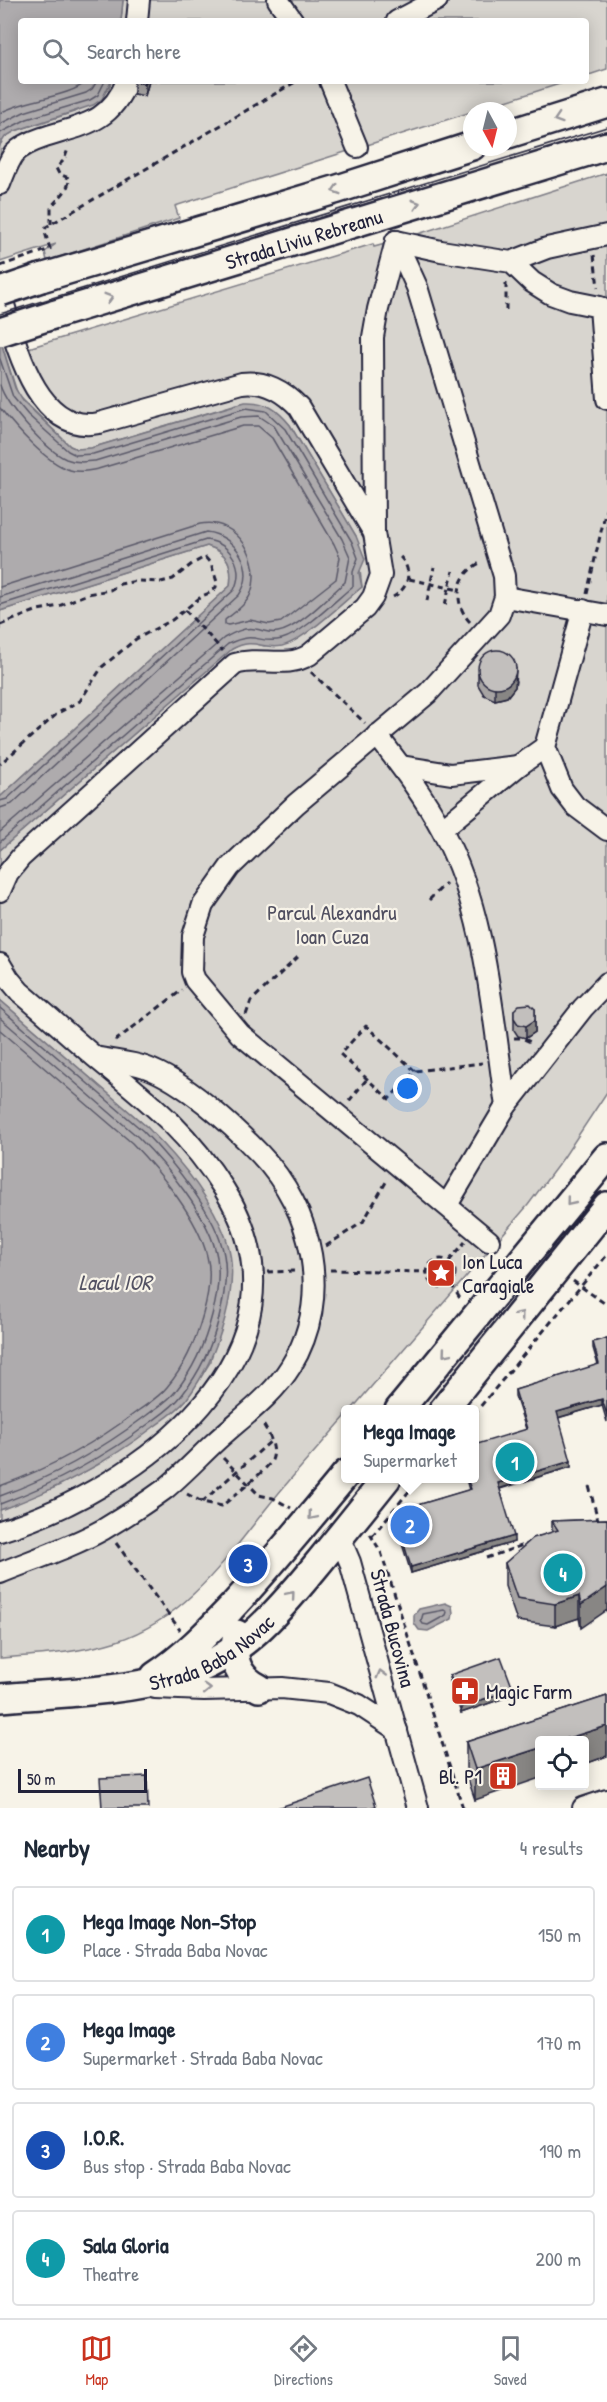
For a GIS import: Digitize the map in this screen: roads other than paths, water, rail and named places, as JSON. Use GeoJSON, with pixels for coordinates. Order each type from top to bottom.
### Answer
{"type":"FeatureCollection","features":[{"type":"Feature","properties":{"kind":"main road"},"geometry":{"type":"LineString","coordinates":[[517,132],[607,103]]}},
{"type":"Feature","properties":{"kind":"main road","name":"Strada Liviu Rebreanu"},"geometry":{"type":"LineString","coordinates":[[0,332],[607,146]]}},
{"type":"Feature","properties":{"kind":"main road","name":"Strada Liviu Rebreanu"},"geometry":{"type":"LineString","coordinates":[[0,292],[463,149]]}},
{"type":"Feature","properties":{"kind":"main road"},"geometry":{"type":"LineString","coordinates":[[403,1405],[607,1157]]}},
{"type":"Feature","properties":{"kind":"main road"},"geometry":{"type":"LineString","coordinates":[[447,1405],[607,1206]]}},
{"type":"Feature","properties":{"kind":"main road","name":"Strada Baba Novac"},"geometry":{"type":"LineString","coordinates":[[137,1684],[175,1662],[192,1647],[277,1556],[341,1479]]}},
{"type":"Feature","properties":{"kind":"main road","name":"Strada Baba Novac"},"geometry":{"type":"LineString","coordinates":[[137,1684],[194,1671],[234,1650],[267,1623],[337,1541],[365,1525],[385,1483]]}},
{"type":"Feature","properties":{"kind":"main road"},"geometry":{"type":"LineString","coordinates":[[259,1688],[242,1675],[237,1667],[234,1650],[239,1624],[249,1602],[277,1556]]}},
{"type":"Feature","properties":{"kind":"main road"},"geometry":{"type":"LineString","coordinates":[[0,1698],[137,1684]]}},
{"type":"Feature","properties":{"kind":"street"},"geometry":{"type":"LineString","coordinates":[[137,18],[139,0]]}},
{"type":"Feature","properties":{"kind":"street"},"geometry":{"type":"LineString","coordinates":[[278,0],[291,18]]}},
{"type":"Feature","properties":{"kind":"street"},"geometry":{"type":"LineString","coordinates":[[403,18],[437,0]]}},
{"type":"Feature","properties":{"kind":"street"},"geometry":{"type":"LineString","coordinates":[[0,184],[15,154],[21,149],[35,140],[98,120],[118,99],[126,84]]}},
{"type":"Feature","properties":{"kind":"street"},"geometry":{"type":"LineString","coordinates":[[331,84],[357,147]]}},
{"type":"Feature","properties":{"kind":"street"},"geometry":{"type":"LineString","coordinates":[[396,241],[509,262],[547,248],[600,236]]}},
{"type":"Feature","properties":{"kind":"street"},"geometry":{"type":"LineString","coordinates":[[0,891],[8,873],[21,857],[235,664],[245,661],[300,661],[365,608],[373,597],[381,575],[374,533],[373,337],[396,241]]}},
{"type":"Feature","properties":{"kind":"street"},"geometry":{"type":"LineString","coordinates":[[396,241],[417,287],[499,558],[506,597],[499,615],[428,693],[296,804],[230,867],[203,905],[193,936],[192,972],[195,980],[240,1034],[482,1235]]}},
{"type":"Feature","properties":{"kind":"street"},"geometry":{"type":"LineString","coordinates":[[509,262],[532,282],[551,294],[603,309],[607,399]]}},
{"type":"Feature","properties":{"kind":"street"},"geometry":{"type":"LineString","coordinates":[[0,292],[32,385],[47,404],[64,418],[72,422],[91,425],[242,383],[261,383],[270,386],[299,407],[374,533]]}},
{"type":"Feature","properties":{"kind":"street"},"geometry":{"type":"LineString","coordinates":[[506,597],[607,615]]}},
{"type":"Feature","properties":{"kind":"street"},"geometry":{"type":"LineString","coordinates":[[583,610],[545,747],[562,789],[575,806],[607,830]]}},
{"type":"Feature","properties":{"kind":"street"},"geometry":{"type":"LineString","coordinates":[[377,735],[401,766],[442,830],[460,869],[484,956],[506,1106]]}},
{"type":"Feature","properties":{"kind":"street"},"geometry":{"type":"LineString","coordinates":[[442,830],[518,766],[545,747]]}},
{"type":"Feature","properties":{"kind":"street"},"geometry":{"type":"LineString","coordinates":[[401,766],[451,774],[518,766]]}},
{"type":"Feature","properties":{"kind":"street"},"geometry":{"type":"LineString","coordinates":[[0,963],[20,992],[170,1119],[212,1172],[240,1220],[253,1273],[253,1294],[240,1346],[213,1393],[197,1412],[169,1438],[101,1487],[60,1508],[0,1531]]}},
{"type":"Feature","properties":{"kind":"street"},"geometry":{"type":"LineString","coordinates":[[447,1204],[506,1106],[583,1008],[607,984]]}},
{"type":"Feature","properties":{"kind":"street"},"geometry":{"type":"LineString","coordinates":[[0,1573],[54,1552],[105,1528],[173,1481],[252,1411],[283,1378],[299,1349],[310,1316],[313,1261],[301,1219],[278,1173],[240,1134],[192,1096],[145,1067],[95,1057]]}},
{"type":"Feature","properties":{"kind":"street","name":"Strada Bucovina"},"geometry":{"type":"LineString","coordinates":[[337,1541],[344,1548],[350,1562],[418,1808]]}},
{"type":"Feature","properties":{"kind":"street"},"geometry":{"type":"LineString","coordinates":[[137,1684],[188,1689],[309,1689],[329,1693],[358,1705],[397,1730]]}},
{"type":"Feature","properties":{"kind":"street"},"geometry":{"type":"LineString","coordinates":[[583,1808],[607,1800]]}},
{"type":"Feature","properties":{"kind":"water"},"geometry":{"type":"Polygon","coordinates":[[[0,0],[123,0],[121,18],[18,18],[18,84],[110,84],[102,99],[93,105],[15,131],[5,137],[0,145],[0,0]]]}},
{"type":"Feature","properties":{"kind":"water"},"geometry":{"type":"Polygon","coordinates":[[[0,339],[15,388],[23,401],[70,446],[77,449],[91,448],[245,402],[259,403],[271,408],[290,425],[356,536],[365,559],[359,573],[362,587],[323,620],[301,637],[282,646],[247,644],[232,649],[0,850],[0,797],[230,586],[231,572],[228,560],[220,552],[207,546],[0,611],[0,339]]]}},
{"type":"Feature","properties":{"kind":"water","name":"Lacul IOR"},"geometry":{"type":"Polygon","coordinates":[[[0,1000],[147,1127],[181,1164],[220,1223],[231,1257],[231,1288],[222,1329],[214,1351],[205,1371],[183,1404],[137,1439],[100,1463],[41,1494],[0,1510],[0,1000]]]}},
{"type":"Feature","properties":{"kind":"water"},"geometry":{"type":"Polygon","coordinates":[[[445,1603],[452,1606],[452,1619],[428,1631],[419,1630],[414,1623],[414,1615],[419,1609],[445,1603]]]}},
{"type":"Feature","properties":{"kind":"tram line"},"geometry":{"type":"LineString","coordinates":[[0,314],[607,127]]}},
{"type":"Feature","properties":{"kind":"place","name":"Ion Luca Caragiale"},"geometry":{"type":"Point","coordinates":[441,1273]}},
{"type":"Feature","properties":{"kind":"place","name":"Mega Image Non-Stop"},"geometry":{"type":"Point","coordinates":[515,1462]}},
{"type":"Feature","properties":{"kind":"place","name":"Mega Image"},"geometry":{"type":"Point","coordinates":[410,1525]}},
{"type":"Feature","properties":{"kind":"place","name":"I.O.R."},"geometry":{"type":"Point","coordinates":[248,1564]}},
{"type":"Feature","properties":{"kind":"place","name":"Sala Gloria"},"geometry":{"type":"Point","coordinates":[563,1573]}},
{"type":"Feature","properties":{"kind":"place","name":"Magic Farm"},"geometry":{"type":"Point","coordinates":[465,1691]}},
{"type":"Feature","properties":{"kind":"place","name":"Bl. P1"},"geometry":{"type":"Point","coordinates":[503,1776]}},
{"type":"Feature","properties":{"kind":"park label","name":"Parcul Alexandru Ioan Cuza"},"geometry":{"type":"Point","coordinates":[332,924]}}]}
